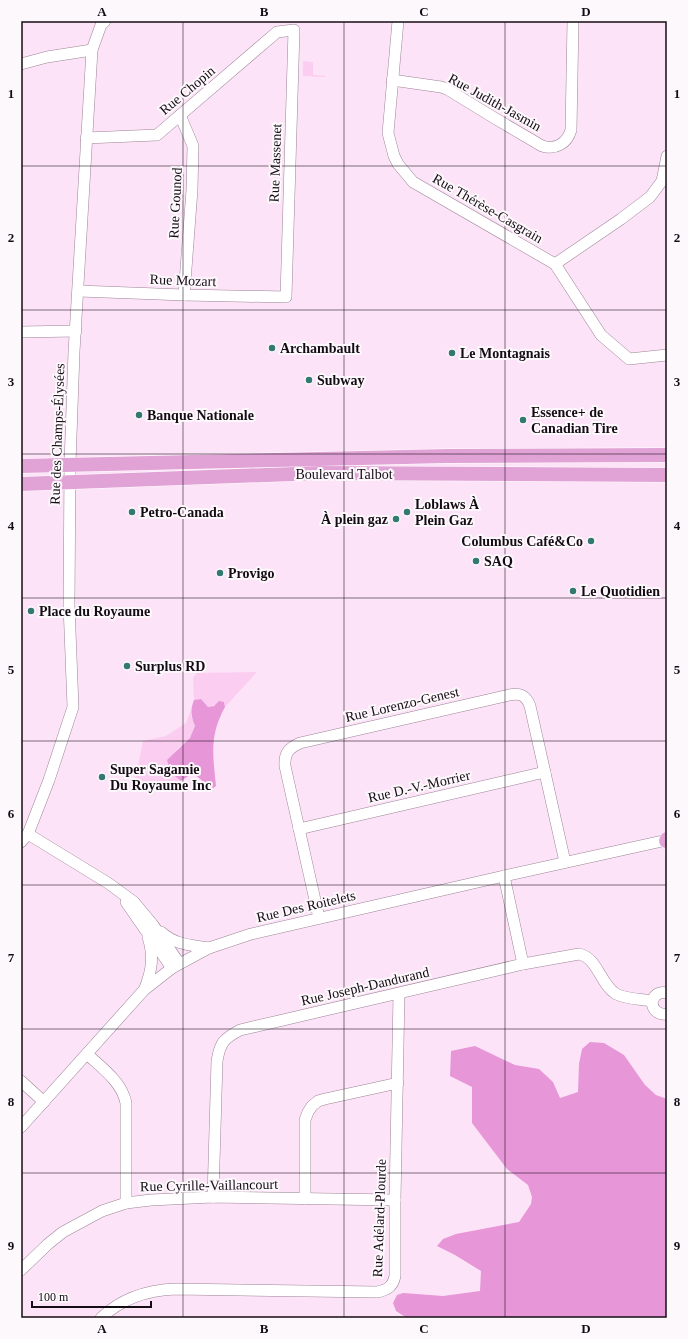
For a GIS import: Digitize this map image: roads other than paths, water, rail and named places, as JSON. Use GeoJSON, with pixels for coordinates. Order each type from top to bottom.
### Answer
{"type":"FeatureCollection","features":[{"type":"Feature","properties":{"kind":"main road","name":"Boulevard Talbot"},"geometry":{"type":"LineString","coordinates":[[21,466],[447,456],[667,456]]}},
{"type":"Feature","properties":{"kind":"main road","name":"Boulevard Talbot"},"geometry":{"type":"LineString","coordinates":[[21,484],[336,473],[667,475]]}},
{"type":"Feature","properties":{"kind":"street","name":"Rue des Champs-Élysées"},"geometry":{"type":"LineString","coordinates":[[24,838],[49,780],[72,707],[68,606],[70,464],[76,331],[92,50],[101,25],[106,21]]}},
{"type":"Feature","properties":{"kind":"street","name":"Rue Thérèse-Casgrain"},"geometry":{"type":"LineString","coordinates":[[398,21],[388,133],[394,156],[413,182],[555,264],[600,335],[629,359],[667,355]]}},
{"type":"Feature","properties":{"kind":"street","name":"Rue Judith-Jasmin"},"geometry":{"type":"LineString","coordinates":[[392,80],[441,87],[542,146],[550,148],[558,146],[564,143],[569,137],[571,130],[573,21]]}},
{"type":"Feature","properties":{"kind":"street","name":"Rue Chopin"},"geometry":{"type":"LineString","coordinates":[[86,138],[157,135],[277,32],[294,30]]}},
{"type":"Feature","properties":{"kind":"street","name":"Rue Massenet"},"geometry":{"type":"LineString","coordinates":[[286,297],[294,30]]}},
{"type":"Feature","properties":{"kind":"street"},"geometry":{"type":"LineString","coordinates":[[21,64],[47,57],[92,50]]}},
{"type":"Feature","properties":{"kind":"street","name":"Rue Gounod"},"geometry":{"type":"LineString","coordinates":[[180,114],[193,146],[192,190],[184,295]]}},
{"type":"Feature","properties":{"kind":"street"},"geometry":{"type":"LineString","coordinates":[[555,264],[650,197],[662,181],[667,156]]}},
{"type":"Feature","properties":{"kind":"street","name":"Rue Mozart"},"geometry":{"type":"LineString","coordinates":[[79,291],[286,297]]}},
{"type":"Feature","properties":{"kind":"street"},"geometry":{"type":"LineString","coordinates":[[21,332],[76,331]]}},
{"type":"Feature","properties":{"kind":"street","name":"Rue Lorenzo-Genest"},"geometry":{"type":"LineString","coordinates":[[319,918],[284,758],[287,752],[292,747],[300,743],[509,695],[517,694],[528,700],[565,862]]}},
{"type":"Feature","properties":{"kind":"street","name":"Rue D.-V.-Morrier"},"geometry":{"type":"LineString","coordinates":[[299,829],[545,772]]}},
{"type":"Feature","properties":{"kind":"street"},"geometry":{"type":"LineString","coordinates":[[24,838],[108,883],[134,902],[175,965]]}},
{"type":"Feature","properties":{"kind":"street","name":"Rue Des Roitelets"},"geometry":{"type":"LineString","coordinates":[[21,1127],[144,990],[175,965],[209,948],[251,934],[667,840]]}},
{"type":"Feature","properties":{"kind":"street"},"geometry":{"type":"LineString","coordinates":[[504,876],[523,964]]}},
{"type":"Feature","properties":{"kind":"street"},"geometry":{"type":"LineString","coordinates":[[149,927],[178,943],[209,948]]}},
{"type":"Feature","properties":{"kind":"street"},"geometry":{"type":"LineString","coordinates":[[144,990],[150,976],[152,965],[149,927]]}},
{"type":"Feature","properties":{"kind":"street","name":"Rue Joseph-Dandurand"},"geometry":{"type":"LineString","coordinates":[[213,1197],[217,1061],[219,1048],[223,1040],[240,1030],[523,964],[579,954],[585,955],[590,960],[605,984],[617,994],[652,1001]]}},
{"type":"Feature","properties":{"kind":"street"},"geometry":{"type":"LineString","coordinates":[[667,992],[657,994],[652,1001],[656,1012],[659,1014],[667,1014]]}},
{"type":"Feature","properties":{"kind":"street","name":"Rue Adélard-Plourde"},"geometry":{"type":"LineString","coordinates":[[101,1318],[126,1300],[145,1292],[156,1290],[377,1292],[390,1288],[394,1282],[395,1276],[399,994]]}},
{"type":"Feature","properties":{"kind":"street"},"geometry":{"type":"LineString","coordinates":[[87,1054],[115,1081],[124,1096],[126,1103],[126,1203]]}},
{"type":"Feature","properties":{"kind":"street"},"geometry":{"type":"LineString","coordinates":[[21,1082],[44,1102]]}},
{"type":"Feature","properties":{"kind":"street"},"geometry":{"type":"LineString","coordinates":[[305,1199],[305,1120],[312,1106],[325,1099],[398,1083]]}},
{"type":"Feature","properties":{"kind":"street","name":"Rue Cyrille-Vaillancourt"},"geometry":{"type":"LineString","coordinates":[[21,1270],[63,1232],[102,1211],[126,1203],[158,1199],[213,1197],[395,1200]]}},
{"type":"Feature","properties":{"kind":"waterway"},"geometry":{"type":"LineString","coordinates":[[559,1318],[558,1298],[567,1277],[586,1248],[601,1235],[604,1225],[609,1219],[619,1216],[633,1200],[640,1197],[652,1198],[667,1195]]}},
{"type":"Feature","properties":{"kind":"place","name":"Archambault"},"geometry":{"type":"Point","coordinates":[272,348]}},
{"type":"Feature","properties":{"kind":"place","name":"Le Montagnais"},"geometry":{"type":"Point","coordinates":[452,353]}},
{"type":"Feature","properties":{"kind":"place","name":"Subway"},"geometry":{"type":"Point","coordinates":[309,380]}},
{"type":"Feature","properties":{"kind":"place","name":"Banque Nationale"},"geometry":{"type":"Point","coordinates":[139,415]}},
{"type":"Feature","properties":{"kind":"place","name":"Essence+ de Canadian Tire"},"geometry":{"type":"Point","coordinates":[523,420]}},
{"type":"Feature","properties":{"kind":"place","name":"Petro-Canada"},"geometry":{"type":"Point","coordinates":[132,512]}},
{"type":"Feature","properties":{"kind":"place","name":"Loblaws À Plein Gaz"},"geometry":{"type":"Point","coordinates":[407,512]}},
{"type":"Feature","properties":{"kind":"place","name":"À plein gaz"},"geometry":{"type":"Point","coordinates":[396,519]}},
{"type":"Feature","properties":{"kind":"place","name":"Columbus Café&Co"},"geometry":{"type":"Point","coordinates":[591,541]}},
{"type":"Feature","properties":{"kind":"place","name":"SAQ"},"geometry":{"type":"Point","coordinates":[476,561]}},
{"type":"Feature","properties":{"kind":"place","name":"Provigo"},"geometry":{"type":"Point","coordinates":[220,573]}},
{"type":"Feature","properties":{"kind":"place","name":"Le Quotidien"},"geometry":{"type":"Point","coordinates":[573,591]}},
{"type":"Feature","properties":{"kind":"place","name":"Place du Royaume"},"geometry":{"type":"Point","coordinates":[31,611]}},
{"type":"Feature","properties":{"kind":"place","name":"Surplus RD"},"geometry":{"type":"Point","coordinates":[127,666]}},
{"type":"Feature","properties":{"kind":"place","name":"Super Sagamie Du Royaume Inc"},"geometry":{"type":"Point","coordinates":[102,777]}}]}
